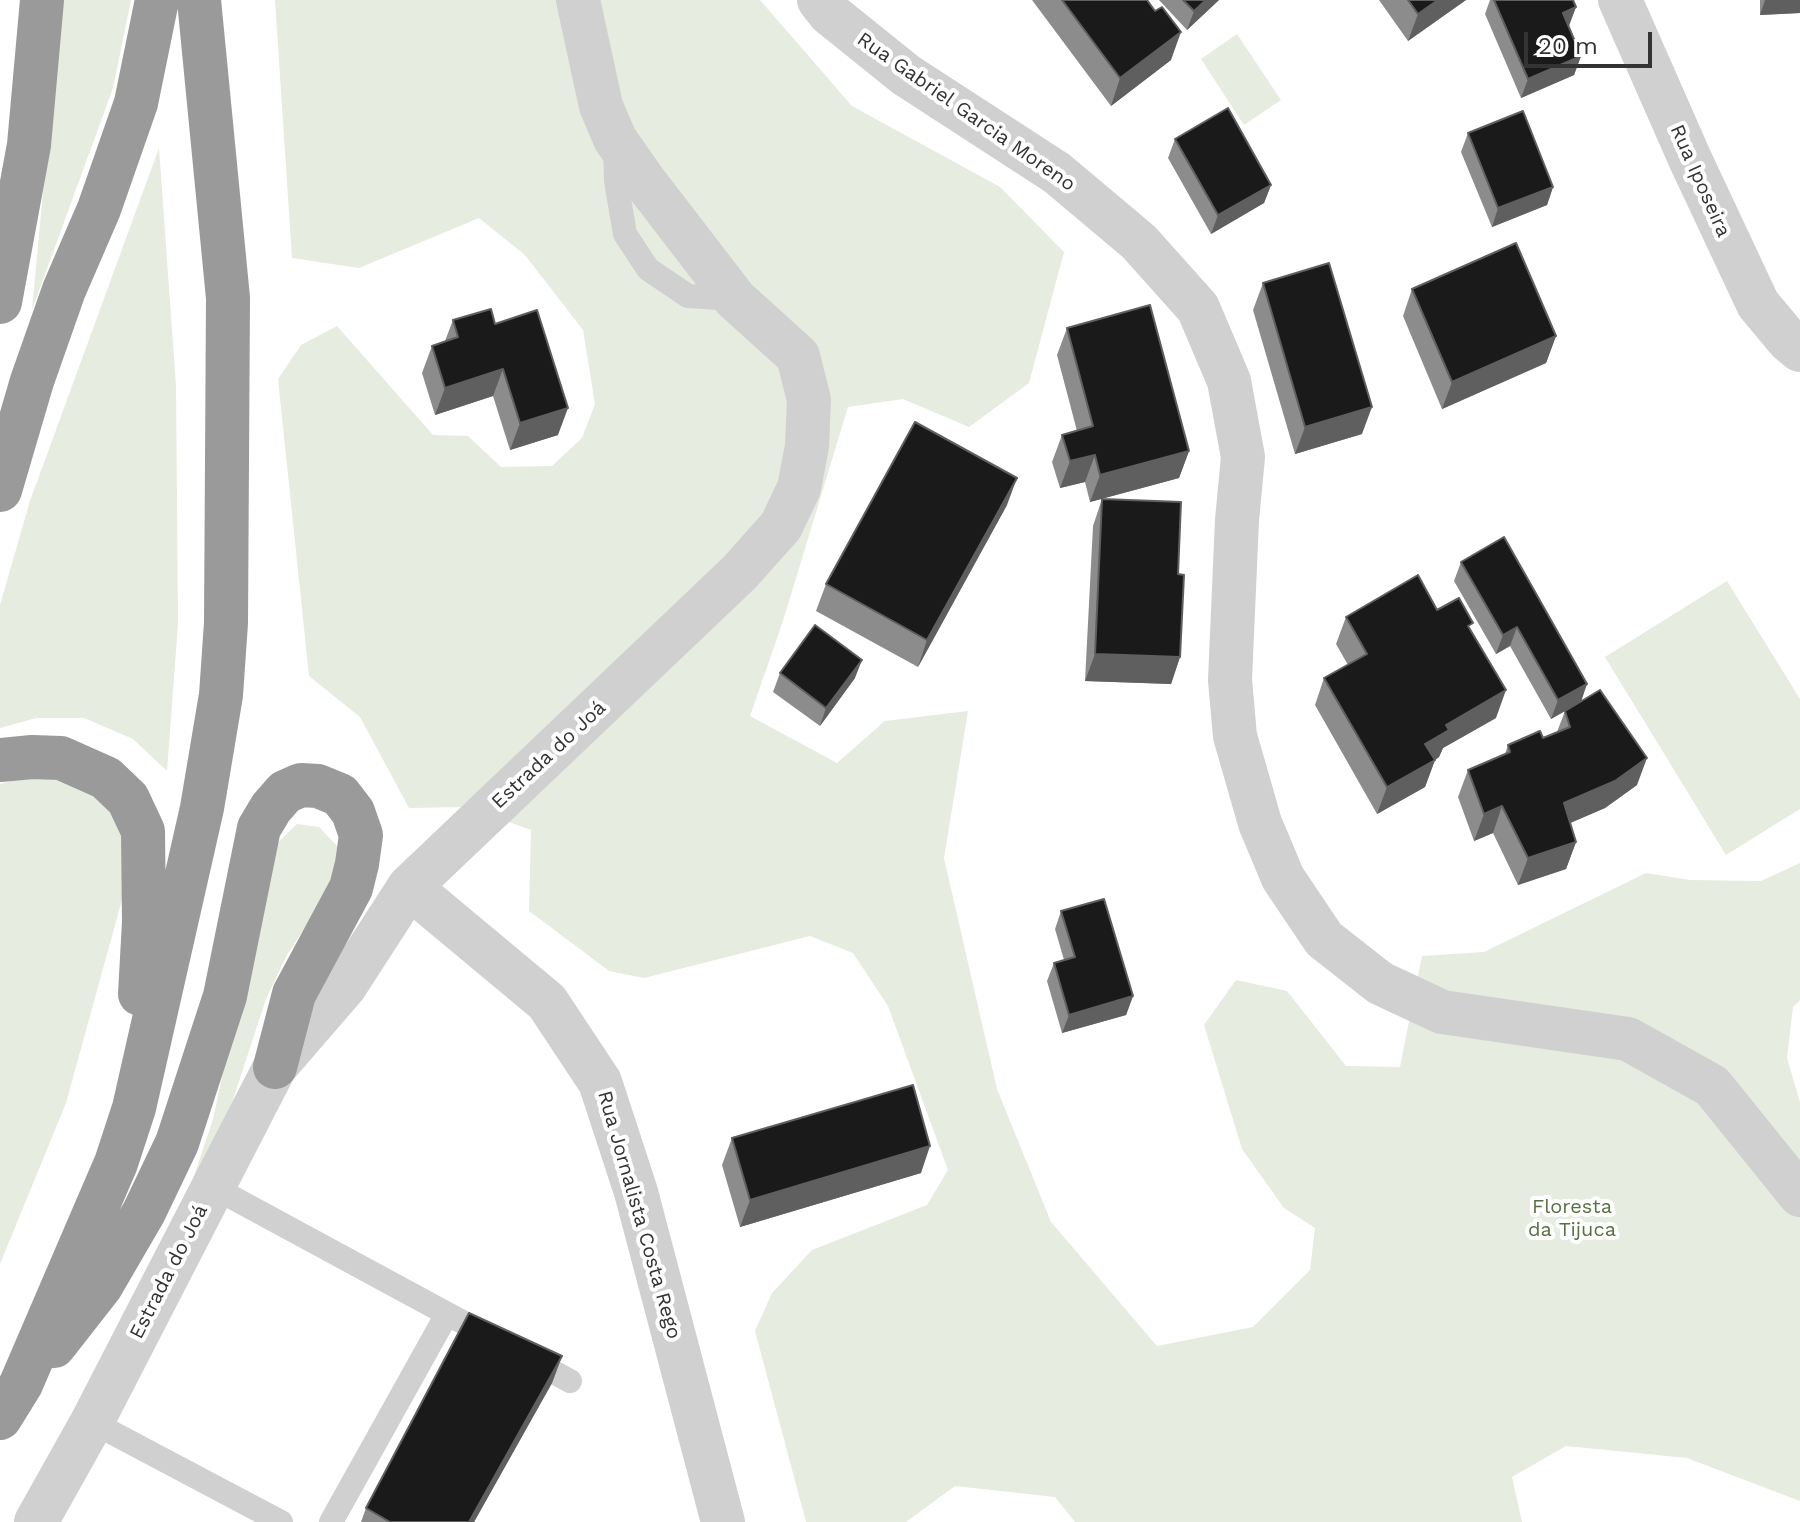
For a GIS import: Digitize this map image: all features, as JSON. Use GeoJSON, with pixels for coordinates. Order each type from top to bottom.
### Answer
{"type":"FeatureCollection","features":[{"type":"Feature","properties":{"kind":"highway"},"geometry":{"type":"LineString","coordinates":[[0,302],[29,145],[42,0]]}},
{"type":"Feature","properties":{"kind":"highway"},"geometry":{"type":"LineString","coordinates":[[0,490],[32,381],[64,290],[99,209],[136,103],[157,0]]}},
{"type":"Feature","properties":{"kind":"highway"},"geometry":{"type":"LineString","coordinates":[[10,1401],[116,1163],[134,1108],[202,808],[221,695],[226,623],[228,298],[199,0]]}},
{"type":"Feature","properties":{"kind":"highway"},"geometry":{"type":"LineString","coordinates":[[0,760],[61,758],[106,778],[128,799],[143,831],[144,922],[134,1108]]}},
{"type":"Feature","properties":{"kind":"highway"},"geometry":{"type":"LineString","coordinates":[[10,1401],[101,1286],[144,1212],[177,1143],[225,996],[259,828],[285,792],[301,785],[318,786],[340,795],[353,812],[361,835],[357,864],[351,888],[294,994],[275,1067]]}},
{"type":"Feature","properties":{"kind":"street","name":"Estrada do Joá"},"geometry":{"type":"LineString","coordinates":[[36,1522],[92,1422],[275,1067],[345,986],[409,887],[700,612],[781,526],[799,488],[807,446],[809,400],[798,356],[735,299],[615,139],[601,106],[578,0]]}},
{"type":"Feature","properties":{"kind":"street","name":"Rua Gabriel Garcia Moreno"},"geometry":{"type":"LineString","coordinates":[[819,0],[829,13],[906,75],[1057,173],[1139,242],[1198,308],[1229,381],[1243,457],[1230,680],[1235,736],[1260,823],[1283,878],[1324,939],[1380,983],[1442,1012],[1628,1039],[1712,1086],[1800,1195]]}},
{"type":"Feature","properties":{"kind":"street","name":"Rua Iposeira"},"geometry":{"type":"LineString","coordinates":[[1620,0],[1758,304],[1800,350]]}},
{"type":"Feature","properties":{"kind":"street","name":"Rua Jornalista Costa Rego"},"geometry":{"type":"LineString","coordinates":[[409,887],[547,1002],[600,1082],[636,1192],[723,1522]]}},
{"type":"Feature","properties":{"kind":"lane"},"geometry":{"type":"LineString","coordinates":[[213,1187],[570,1381]]}},
{"type":"Feature","properties":{"kind":"lane"},"geometry":{"type":"LineString","coordinates":[[331,1522],[447,1314]]}},
{"type":"Feature","properties":{"kind":"lane"},"geometry":{"type":"LineString","coordinates":[[92,1422],[281,1522]]}},
{"type":"Feature","properties":{"kind":"green space"},"geometry":{"type":"Polygon","coordinates":[[[61,0],[131,0],[113,88],[32,310],[61,0]]]}},
{"type":"Feature","properties":{"kind":"green space","name":"Floresta da Tijuca"},"geometry":{"type":"Polygon","coordinates":[[[275,0],[760,0],[852,106],[1000,187],[1064,252],[1029,383],[969,427],[903,399],[848,407],[783,621],[750,716],[837,763],[885,721],[968,711],[944,858],[997,1089],[1051,1222],[1157,1346],[1253,1327],[1310,1270],[1315,1228],[1284,1208],[1242,1149],[1204,1025],[1236,980],[1287,991],[1346,1066],[1400,1067],[1422,956],[1484,952],[1646,873],[1690,880],[1761,881],[1800,863],[1800,1000],[1793,1007],[1787,1058],[1800,1102],[1800,1501],[1687,1458],[1566,1446],[1512,1477],[1522,1522],[1075,1522],[1055,1497],[955,1486],[906,1522],[806,1522],[755,1331],[772,1293],[812,1250],[927,1205],[948,1170],[888,1006],[853,953],[810,936],[644,978],[609,971],[529,911],[531,830],[468,807],[409,808],[360,717],[309,676],[278,379],[301,345],[337,326],[433,435],[468,436],[501,467],[552,466],[582,438],[595,404],[583,330],[525,255],[479,218],[359,268],[292,258],[275,0]]]}},
{"type":"Feature","properties":{"kind":"green space"},"geometry":{"type":"Polygon","coordinates":[[[1237,34],[1281,100],[1244,125],[1201,59],[1237,34]]]}},
{"type":"Feature","properties":{"kind":"green space"},"geometry":{"type":"Polygon","coordinates":[[[159,148],[176,386],[178,624],[167,771],[133,739],[84,718],[36,718],[0,728],[0,605],[30,501],[159,148]]]}},
{"type":"Feature","properties":{"kind":"green space"},"geometry":{"type":"Polygon","coordinates":[[[1727,581],[1800,699],[1800,809],[1726,855],[1605,657],[1727,581]]]}},
{"type":"Feature","properties":{"kind":"green space"},"geometry":{"type":"Polygon","coordinates":[[[33,775],[67,777],[99,793],[122,821],[128,878],[66,1103],[0,1264],[0,784],[33,775]]]}},
{"type":"Feature","properties":{"kind":"green space"},"geometry":{"type":"Polygon","coordinates":[[[297,824],[319,827],[341,850],[333,884],[287,955],[266,999],[227,1118],[193,1179],[213,1119],[271,849],[297,824]]]}},
{"type":"Feature","properties":{"kind":"building"},"geometry":{"type":"Polygon","coordinates":[[[1062,0],[1147,0],[1155,11],[1162,7],[1181,32],[1120,78],[1062,0]]]}},
{"type":"Feature","properties":{"kind":"building"},"geometry":{"type":"Polygon","coordinates":[[[1183,0],[1206,0],[1194,11],[1183,0]]]}},
{"type":"Feature","properties":{"kind":"building"},"geometry":{"type":"Polygon","coordinates":[[[1408,0],[1438,0],[1418,14],[1408,0]]]}},
{"type":"Feature","properties":{"kind":"building"},"geometry":{"type":"Polygon","coordinates":[[[1494,0],[1573,0],[1576,7],[1563,13],[1581,56],[1528,79],[1494,0]]]}},
{"type":"Feature","properties":{"kind":"building"},"geometry":{"type":"Polygon","coordinates":[[[1228,108],[1271,185],[1218,215],[1175,139],[1228,108]]]}},
{"type":"Feature","properties":{"kind":"building"},"geometry":{"type":"Polygon","coordinates":[[[1523,111],[1553,187],[1498,208],[1468,133],[1523,111]]]}},
{"type":"Feature","properties":{"kind":"building"},"geometry":{"type":"Polygon","coordinates":[[[1516,243],[1556,336],[1452,382],[1412,289],[1516,243]]]}},
{"type":"Feature","properties":{"kind":"building"},"geometry":{"type":"Polygon","coordinates":[[[1329,263],[1372,407],[1305,427],[1263,283],[1329,263]]]}},
{"type":"Feature","properties":{"kind":"building"},"geometry":{"type":"Polygon","coordinates":[[[1150,305],[1189,451],[1100,475],[1095,455],[1070,461],[1062,435],[1093,426],[1067,328],[1150,305]]]}},
{"type":"Feature","properties":{"kind":"building"},"geometry":{"type":"Polygon","coordinates":[[[491,309],[495,324],[537,310],[568,408],[520,423],[503,369],[445,388],[432,346],[458,337],[453,320],[491,309]]]}},
{"type":"Feature","properties":{"kind":"building"},"geometry":{"type":"Polygon","coordinates":[[[915,422],[1017,478],[927,640],[826,584],[915,422]]]}},
{"type":"Feature","properties":{"kind":"building"},"geometry":{"type":"Polygon","coordinates":[[[1102,499],[1181,502],[1178,574],[1184,575],[1180,657],[1095,654],[1102,499]]]}},
{"type":"Feature","properties":{"kind":"building"},"geometry":{"type":"Polygon","coordinates":[[[1504,537],[1587,684],[1558,700],[1517,627],[1503,635],[1461,562],[1504,537]]]}},
{"type":"Feature","properties":{"kind":"building"},"geometry":{"type":"Polygon","coordinates":[[[1418,575],[1437,610],[1459,598],[1473,623],[1468,626],[1506,690],[1446,725],[1449,730],[1425,744],[1435,760],[1387,787],[1324,678],[1367,654],[1346,617],[1418,575]]]}},
{"type":"Feature","properties":{"kind":"building"},"geometry":{"type":"Polygon","coordinates":[[[815,625],[862,660],[826,708],[780,673],[815,625]]]}},
{"type":"Feature","properties":{"kind":"building"},"geometry":{"type":"Polygon","coordinates":[[[1600,690],[1647,758],[1615,781],[1564,803],[1576,842],[1528,858],[1502,806],[1484,814],[1468,770],[1510,752],[1508,745],[1540,731],[1543,738],[1570,727],[1565,711],[1600,690]]]}},
{"type":"Feature","properties":{"kind":"building"},"geometry":{"type":"Polygon","coordinates":[[[1104,899],[1133,996],[1069,1015],[1054,963],[1075,957],[1061,911],[1104,899]]]}},
{"type":"Feature","properties":{"kind":"building"},"geometry":{"type":"Polygon","coordinates":[[[913,1085],[930,1146],[750,1200],[732,1138],[913,1085]]]}},
{"type":"Feature","properties":{"kind":"building"},"geometry":{"type":"Polygon","coordinates":[[[469,1313],[562,1356],[469,1522],[390,1522],[366,1508],[469,1313]]]}}]}
